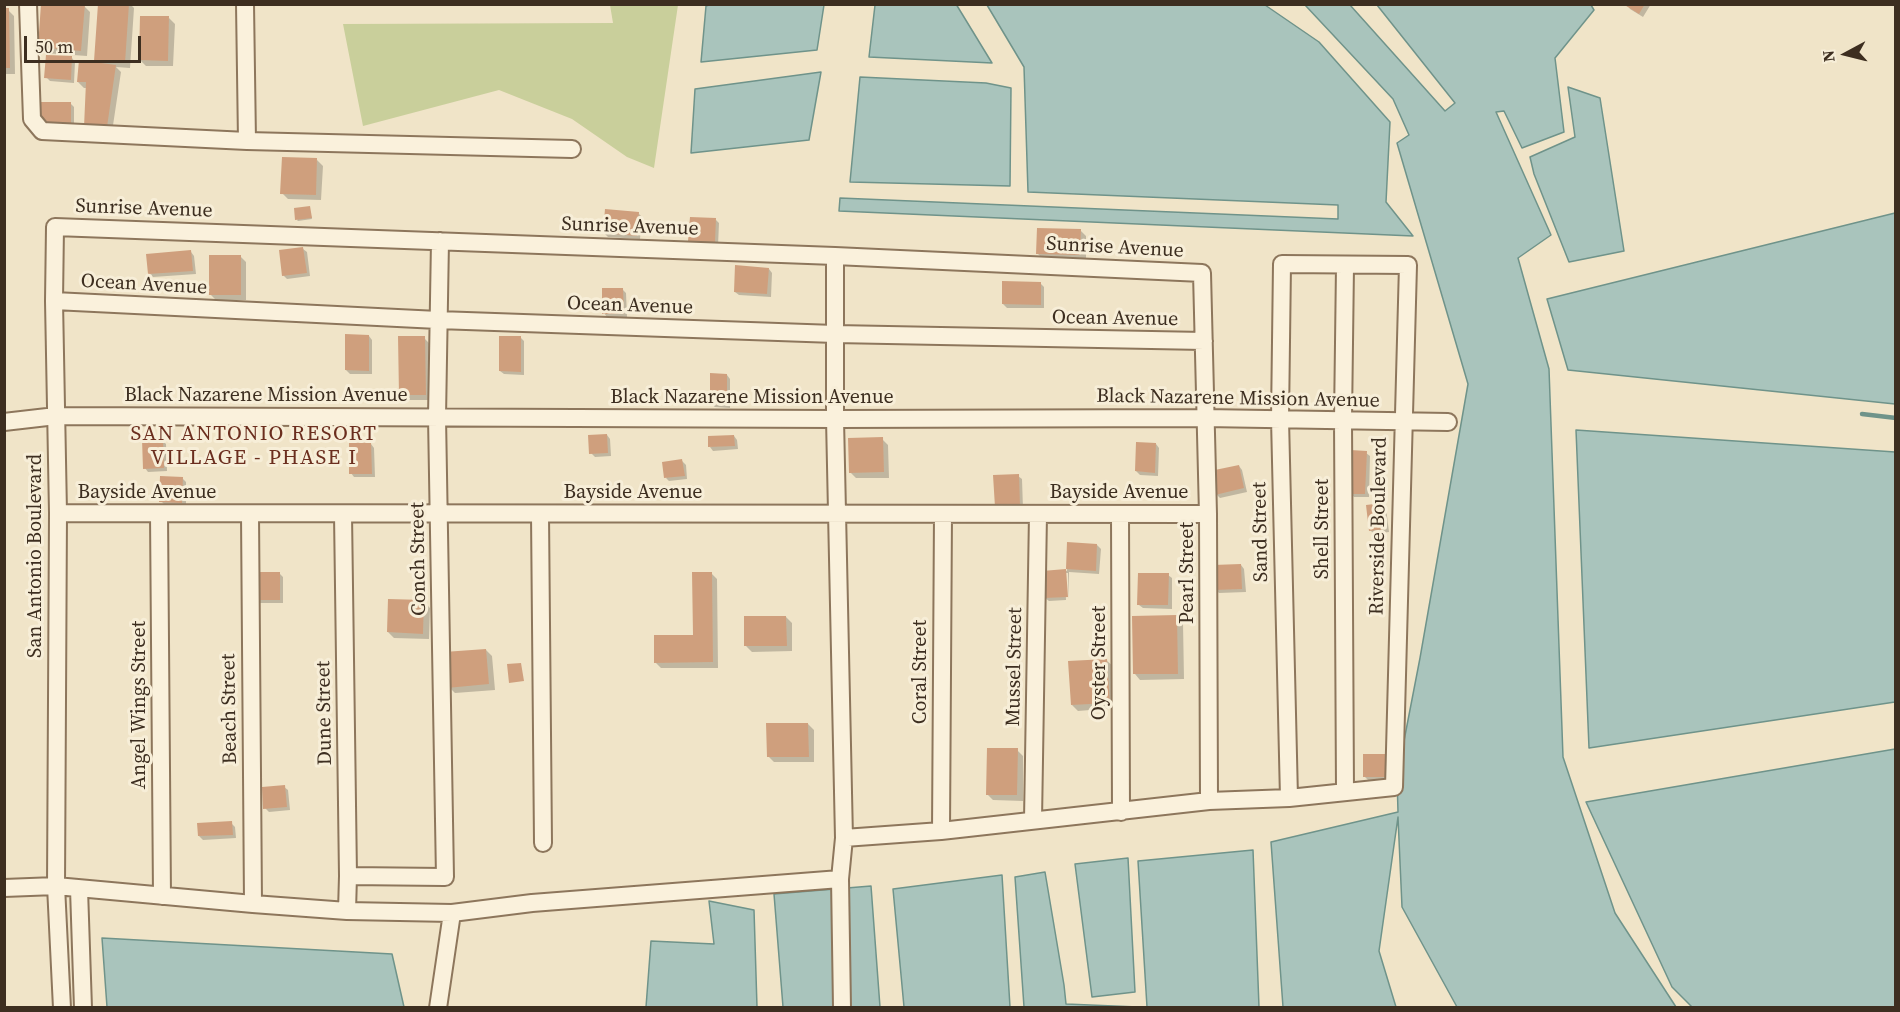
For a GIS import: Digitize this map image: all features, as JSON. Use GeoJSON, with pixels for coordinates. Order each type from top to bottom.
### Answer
{"type":"FeatureCollection","features":[{"type":"Feature","properties":{"kind":"street"},"geometry":{"type":"LineString","coordinates":[[28,4],[32,119],[42,131],[247,141],[572,149]]}},
{"type":"Feature","properties":{"kind":"street"},"geometry":{"type":"LineString","coordinates":[[245,4],[247,141]]}},
{"type":"Feature","properties":{"kind":"street","name":"Sunrise Avenue"},"geometry":{"type":"LineString","coordinates":[[56,226],[835,256],[1202,273]]}},
{"type":"Feature","properties":{"kind":"street","name":"San Antonio Boulevard"},"geometry":{"type":"LineString","coordinates":[[56,226],[54,301],[58,513],[56,886],[62,1008]]}},
{"type":"Feature","properties":{"kind":"street","name":"Conch Street"},"geometry":{"type":"LineString","coordinates":[[348,876],[445,877],[438,417],[440,241]]}},
{"type":"Feature","properties":{"kind":"street"},"geometry":{"type":"LineString","coordinates":[[835,256],[835,419],[844,838],[840,879],[842,1008]]}},
{"type":"Feature","properties":{"kind":"street","name":"Sand Street"},"geometry":{"type":"LineString","coordinates":[[1289,798],[1280,419],[1282,264],[1345,266]]}},
{"type":"Feature","properties":{"kind":"street","name":"Riverside Boulevard"},"geometry":{"type":"LineString","coordinates":[[1345,266],[1408,265],[1394,787],[1345,792]]}},
{"type":"Feature","properties":{"kind":"street","name":"Shell Street"},"geometry":{"type":"LineString","coordinates":[[1345,266],[1343,420],[1345,792]]}},
{"type":"Feature","properties":{"kind":"street","name":"Pearl Street"},"geometry":{"type":"LineString","coordinates":[[1202,273],[1208,514],[1209,801]]}},
{"type":"Feature","properties":{"kind":"street","name":"Ocean Avenue"},"geometry":{"type":"LineString","coordinates":[[54,301],[438,320],[835,334],[1204,341]]}},
{"type":"Feature","properties":{"kind":"street","name":"Black Nazarene Mission Avenue"},"geometry":{"type":"LineString","coordinates":[[4,422],[56,416],[1205,418],[1448,422]]}},
{"type":"Feature","properties":{"kind":"street","name":"Bayside Avenue"},"geometry":{"type":"LineString","coordinates":[[58,513],[1208,514]]}},
{"type":"Feature","properties":{"kind":"street","name":"Angel Wings Street"},"geometry":{"type":"LineString","coordinates":[[159,514],[162,896]]}},
{"type":"Feature","properties":{"kind":"street","name":"Beach Street"},"geometry":{"type":"LineString","coordinates":[[249,514],[253,904]]}},
{"type":"Feature","properties":{"kind":"street","name":"Dune Street"},"geometry":{"type":"LineString","coordinates":[[343,514],[347,911]]}},
{"type":"Feature","properties":{"kind":"street"},"geometry":{"type":"LineString","coordinates":[[540,514],[543,843]]}},
{"type":"Feature","properties":{"kind":"street","name":"Coral Street"},"geometry":{"type":"LineString","coordinates":[[942,831],[943,514]]}},
{"type":"Feature","properties":{"kind":"street","name":"Mussel Street"},"geometry":{"type":"LineString","coordinates":[[1033,820],[1038,514]]}},
{"type":"Feature","properties":{"kind":"street","name":"Oyster Street"},"geometry":{"type":"LineString","coordinates":[[1120,514],[1121,812]]}},
{"type":"Feature","properties":{"kind":"street"},"geometry":{"type":"LineString","coordinates":[[844,838],[942,831],[1209,801],[1289,798],[1345,792]]}},
{"type":"Feature","properties":{"kind":"street"},"geometry":{"type":"LineString","coordinates":[[4,888],[56,886],[347,911],[452,913],[544,902],[840,879]]}},
{"type":"Feature","properties":{"kind":"street"},"geometry":{"type":"LineString","coordinates":[[79,889],[83,1008]]}},
{"type":"Feature","properties":{"kind":"street"},"geometry":{"type":"LineString","coordinates":[[438,1008],[452,913]]}},
{"type":"Feature","properties":{"kind":"green space"},"geometry":{"type":"Polygon","coordinates":[[[610,5],[678,5],[654,168],[627,157],[572,119],[499,90],[363,126],[343,24],[613,23],[610,5]]]}},
{"type":"Feature","properties":{"kind":"water"},"geometry":{"type":"Polygon","coordinates":[[[712,4],[824,5],[817,50],[701,62],[706,6],[712,4]]]}},
{"type":"Feature","properties":{"kind":"water"},"geometry":{"type":"Polygon","coordinates":[[[956,4],[992,63],[869,57],[875,5],[956,4]]]}},
{"type":"Feature","properties":{"kind":"water"},"geometry":{"type":"Polygon","coordinates":[[[987,5],[1265,5],[1319,42],[1390,122],[1386,202],[1413,236],[839,211],[840,198],[1338,219],[1338,205],[1028,192],[1024,67],[987,5]]]}},
{"type":"Feature","properties":{"kind":"water"},"geometry":{"type":"Polygon","coordinates":[[[1305,5],[1350,5],[1445,111],[1455,103],[1377,5],[1591,5],[1594,10],[1555,58],[1564,132],[1522,148],[1504,111],[1496,112],[1551,235],[1518,258],[1549,369],[1563,757],[1615,913],[1676,1007],[1457,1007],[1402,907],[1398,817],[1379,951],[1396,1007],[1283,1007],[1271,842],[1398,812],[1397,777],[1468,384],[1397,143],[1409,135],[1393,99],[1305,5]]]}},
{"type":"Feature","properties":{"kind":"water"},"geometry":{"type":"Polygon","coordinates":[[[821,72],[809,140],[691,153],[695,89],[821,72]]]}},
{"type":"Feature","properties":{"kind":"water"},"geometry":{"type":"Polygon","coordinates":[[[860,77],[986,83],[1011,88],[1010,186],[850,182],[860,77]]]}},
{"type":"Feature","properties":{"kind":"water"},"geometry":{"type":"Polygon","coordinates":[[[1568,87],[1600,98],[1624,251],[1569,262],[1534,174],[1530,157],[1575,137],[1568,87]]]}},
{"type":"Feature","properties":{"kind":"water"},"geometry":{"type":"Polygon","coordinates":[[[1895,213],[1895,404],[1568,370],[1547,299],[1895,213]]]}},
{"type":"Feature","properties":{"kind":"water"},"geometry":{"type":"Polygon","coordinates":[[[1576,430],[1895,452],[1895,702],[1589,748],[1576,430]]]}},
{"type":"Feature","properties":{"kind":"water"},"geometry":{"type":"Polygon","coordinates":[[[1895,749],[1895,1007],[1692,1007],[1672,987],[1586,802],[1895,749]]]}},
{"type":"Feature","properties":{"kind":"water"},"geometry":{"type":"Polygon","coordinates":[[[1253,850],[1259,1007],[1147,1007],[1138,861],[1253,850]]]}},
{"type":"Feature","properties":{"kind":"water"},"geometry":{"type":"Polygon","coordinates":[[[1128,858],[1135,992],[1092,997],[1075,864],[1128,858]]]}},
{"type":"Feature","properties":{"kind":"water"},"geometry":{"type":"Polygon","coordinates":[[[1045,872],[1066,1004],[1138,1007],[1024,1007],[1015,877],[1045,872]]]}},
{"type":"Feature","properties":{"kind":"water"},"geometry":{"type":"Polygon","coordinates":[[[1002,875],[1010,1007],[904,1007],[893,889],[1002,875]]]}},
{"type":"Feature","properties":{"kind":"water"},"geometry":{"type":"Polygon","coordinates":[[[871,886],[880,1007],[783,1007],[774,894],[871,886]]]}},
{"type":"Feature","properties":{"kind":"water"},"geometry":{"type":"Polygon","coordinates":[[[709,901],[754,910],[757,1007],[646,1007],[651,941],[714,944],[709,901]]]}},
{"type":"Feature","properties":{"kind":"water"},"geometry":{"type":"Polygon","coordinates":[[[102,938],[392,954],[404,1007],[107,1007],[102,938]]]}},
{"type":"Feature","properties":{"kind":"building"},"geometry":{"type":"Polygon","coordinates":[[[41,4],[85,4],[81,51],[38,47],[41,4]]]}},
{"type":"Feature","properties":{"kind":"building"},"geometry":{"type":"Polygon","coordinates":[[[98,4],[129,4],[125,63],[94,61],[98,4]]]}},
{"type":"Feature","properties":{"kind":"building"},"geometry":{"type":"Polygon","coordinates":[[[1623,4],[1645,4],[1639,14],[1623,4]]]}},
{"type":"Feature","properties":{"kind":"building"},"geometry":{"type":"Polygon","coordinates":[[[4,8],[9,8],[10,68],[4,68],[4,8]]]}},
{"type":"Feature","properties":{"kind":"building"},"geometry":{"type":"Polygon","coordinates":[[[140,16],[169,16],[168,61],[139,60],[140,16]]]}},
{"type":"Feature","properties":{"kind":"building"},"geometry":{"type":"Polygon","coordinates":[[[46,55],[72,56],[71,80],[44,78],[46,55]]]}},
{"type":"Feature","properties":{"kind":"building"},"geometry":{"type":"Polygon","coordinates":[[[79,60],[116,65],[107,127],[84,127],[86,82],[77,82],[79,60]]]}},
{"type":"Feature","properties":{"kind":"building"},"geometry":{"type":"Polygon","coordinates":[[[41,102],[71,102],[71,126],[41,127],[41,102]]]}},
{"type":"Feature","properties":{"kind":"building"},"geometry":{"type":"Polygon","coordinates":[[[282,157],[317,158],[316,195],[280,194],[282,157]]]}},
{"type":"Feature","properties":{"kind":"building"},"geometry":{"type":"Polygon","coordinates":[[[310,206],[312,218],[295,220],[294,208],[310,206]]]}},
{"type":"Feature","properties":{"kind":"building"},"geometry":{"type":"Polygon","coordinates":[[[605,209],[639,212],[637,236],[603,233],[605,209]]]}},
{"type":"Feature","properties":{"kind":"building"},"geometry":{"type":"Polygon","coordinates":[[[690,217],[716,218],[715,243],[688,241],[690,217]]]}},
{"type":"Feature","properties":{"kind":"building"},"geometry":{"type":"Polygon","coordinates":[[[1037,228],[1081,229],[1080,255],[1036,254],[1037,228]]]}},
{"type":"Feature","properties":{"kind":"building"},"geometry":{"type":"Polygon","coordinates":[[[303,247],[307,273],[282,276],[279,250],[303,247]]]}},
{"type":"Feature","properties":{"kind":"building"},"geometry":{"type":"Polygon","coordinates":[[[191,250],[193,271],[148,274],[146,254],[191,250]]]}},
{"type":"Feature","properties":{"kind":"building"},"geometry":{"type":"Polygon","coordinates":[[[209,255],[241,255],[241,295],[209,295],[209,255]]]}},
{"type":"Feature","properties":{"kind":"building"},"geometry":{"type":"Polygon","coordinates":[[[735,265],[769,268],[767,294],[734,292],[735,265]]]}},
{"type":"Feature","properties":{"kind":"building"},"geometry":{"type":"Polygon","coordinates":[[[1002,281],[1041,282],[1041,305],[1002,304],[1002,281]]]}},
{"type":"Feature","properties":{"kind":"building"},"geometry":{"type":"Polygon","coordinates":[[[602,288],[623,288],[624,314],[602,314],[602,288]]]}},
{"type":"Feature","properties":{"kind":"building"},"geometry":{"type":"Polygon","coordinates":[[[345,334],[369,335],[369,371],[345,370],[345,334]]]}},
{"type":"Feature","properties":{"kind":"building"},"geometry":{"type":"Polygon","coordinates":[[[398,336],[425,336],[426,395],[399,395],[398,336]]]}},
{"type":"Feature","properties":{"kind":"building"},"geometry":{"type":"Polygon","coordinates":[[[499,336],[521,336],[521,372],[499,371],[499,336]]]}},
{"type":"Feature","properties":{"kind":"building"},"geometry":{"type":"Polygon","coordinates":[[[710,373],[727,374],[727,405],[710,404],[710,373]]]}},
{"type":"Feature","properties":{"kind":"building"},"geometry":{"type":"Polygon","coordinates":[[[607,434],[608,453],[589,454],[588,435],[607,434]]]}},
{"type":"Feature","properties":{"kind":"building"},"geometry":{"type":"Polygon","coordinates":[[[734,435],[735,446],[708,447],[708,436],[734,435]]]}},
{"type":"Feature","properties":{"kind":"building"},"geometry":{"type":"Polygon","coordinates":[[[883,437],[884,472],[849,473],[848,438],[883,437]]]}},
{"type":"Feature","properties":{"kind":"building"},"geometry":{"type":"Polygon","coordinates":[[[163,438],[164,468],[143,469],[142,439],[163,438]]]}},
{"type":"Feature","properties":{"kind":"building"},"geometry":{"type":"Polygon","coordinates":[[[371,442],[372,474],[349,474],[349,443],[371,442]]]}},
{"type":"Feature","properties":{"kind":"building"},"geometry":{"type":"Polygon","coordinates":[[[1136,442],[1156,443],[1155,473],[1135,471],[1136,442]]]}},
{"type":"Feature","properties":{"kind":"building"},"geometry":{"type":"Polygon","coordinates":[[[1350,450],[1367,451],[1365,494],[1348,494],[1350,450]]]}},
{"type":"Feature","properties":{"kind":"building"},"geometry":{"type":"Polygon","coordinates":[[[682,459],[685,476],[664,478],[662,462],[682,459]]]}},
{"type":"Feature","properties":{"kind":"building"},"geometry":{"type":"Polygon","coordinates":[[[1239,465],[1244,488],[1215,495],[1210,471],[1239,465]]]}},
{"type":"Feature","properties":{"kind":"building"},"geometry":{"type":"Polygon","coordinates":[[[1019,474],[1020,506],[995,507],[993,475],[1019,474]]]}},
{"type":"Feature","properties":{"kind":"building"},"geometry":{"type":"Polygon","coordinates":[[[160,476],[183,477],[182,503],[159,502],[160,476]]]}},
{"type":"Feature","properties":{"kind":"building"},"geometry":{"type":"Polygon","coordinates":[[[1383,503],[1386,529],[1369,531],[1366,505],[1383,503]]]}},
{"type":"Feature","properties":{"kind":"building"},"geometry":{"type":"Polygon","coordinates":[[[1067,542],[1097,544],[1096,571],[1066,569],[1067,542]]]}},
{"type":"Feature","properties":{"kind":"building"},"geometry":{"type":"Polygon","coordinates":[[[1241,564],[1242,589],[1214,590],[1213,565],[1241,564]]]}},
{"type":"Feature","properties":{"kind":"building"},"geometry":{"type":"Polygon","coordinates":[[[1066,569],[1068,597],[1044,598],[1042,571],[1066,569]]]}},
{"type":"Feature","properties":{"kind":"building"},"geometry":{"type":"Polygon","coordinates":[[[254,572],[280,572],[280,600],[254,600],[254,572]]]}},
{"type":"Feature","properties":{"kind":"building"},"geometry":{"type":"Polygon","coordinates":[[[692,572],[712,572],[713,662],[654,663],[654,635],[693,635],[692,572]]]}},
{"type":"Feature","properties":{"kind":"building"},"geometry":{"type":"Polygon","coordinates":[[[1138,573],[1169,573],[1168,605],[1137,605],[1138,573]]]}},
{"type":"Feature","properties":{"kind":"building"},"geometry":{"type":"Polygon","coordinates":[[[388,599],[424,600],[423,634],[387,632],[388,599]]]}},
{"type":"Feature","properties":{"kind":"building"},"geometry":{"type":"Polygon","coordinates":[[[1177,615],[1178,674],[1133,674],[1132,616],[1177,615]]]}},
{"type":"Feature","properties":{"kind":"building"},"geometry":{"type":"Polygon","coordinates":[[[744,616],[786,616],[787,646],[744,646],[744,616]]]}},
{"type":"Feature","properties":{"kind":"building"},"geometry":{"type":"Polygon","coordinates":[[[486,649],[489,684],[447,688],[444,652],[486,649]]]}},
{"type":"Feature","properties":{"kind":"building"},"geometry":{"type":"Polygon","coordinates":[[[1107,659],[1110,703],[1071,705],[1068,661],[1107,659]]]}},
{"type":"Feature","properties":{"kind":"building"},"geometry":{"type":"Polygon","coordinates":[[[521,663],[524,681],[509,683],[507,664],[521,663]]]}},
{"type":"Feature","properties":{"kind":"building"},"geometry":{"type":"Polygon","coordinates":[[[766,723],[808,723],[809,757],[767,757],[766,723]]]}},
{"type":"Feature","properties":{"kind":"building"},"geometry":{"type":"Polygon","coordinates":[[[987,748],[1018,748],[1017,795],[986,795],[987,748]]]}},
{"type":"Feature","properties":{"kind":"building"},"geometry":{"type":"Polygon","coordinates":[[[1363,754],[1386,754],[1386,777],[1363,777],[1363,754]]]}},
{"type":"Feature","properties":{"kind":"building"},"geometry":{"type":"Polygon","coordinates":[[[285,785],[287,807],[263,809],[262,787],[285,785]]]}},
{"type":"Feature","properties":{"kind":"building"},"geometry":{"type":"Polygon","coordinates":[[[232,821],[233,835],[198,836],[197,823],[232,821]]]}},
{"type":"Feature","properties":{"kind":"waterway"},"geometry":{"type":"LineString","coordinates":[[1862,414],[1896,418]]}},
{"type":"Feature","properties":{"kind":"district","name":"SAN ANTONIO RESORT VILLAGE - PHASE I"},"geometry":{"type":"Point","coordinates":[254,447]}}]}
